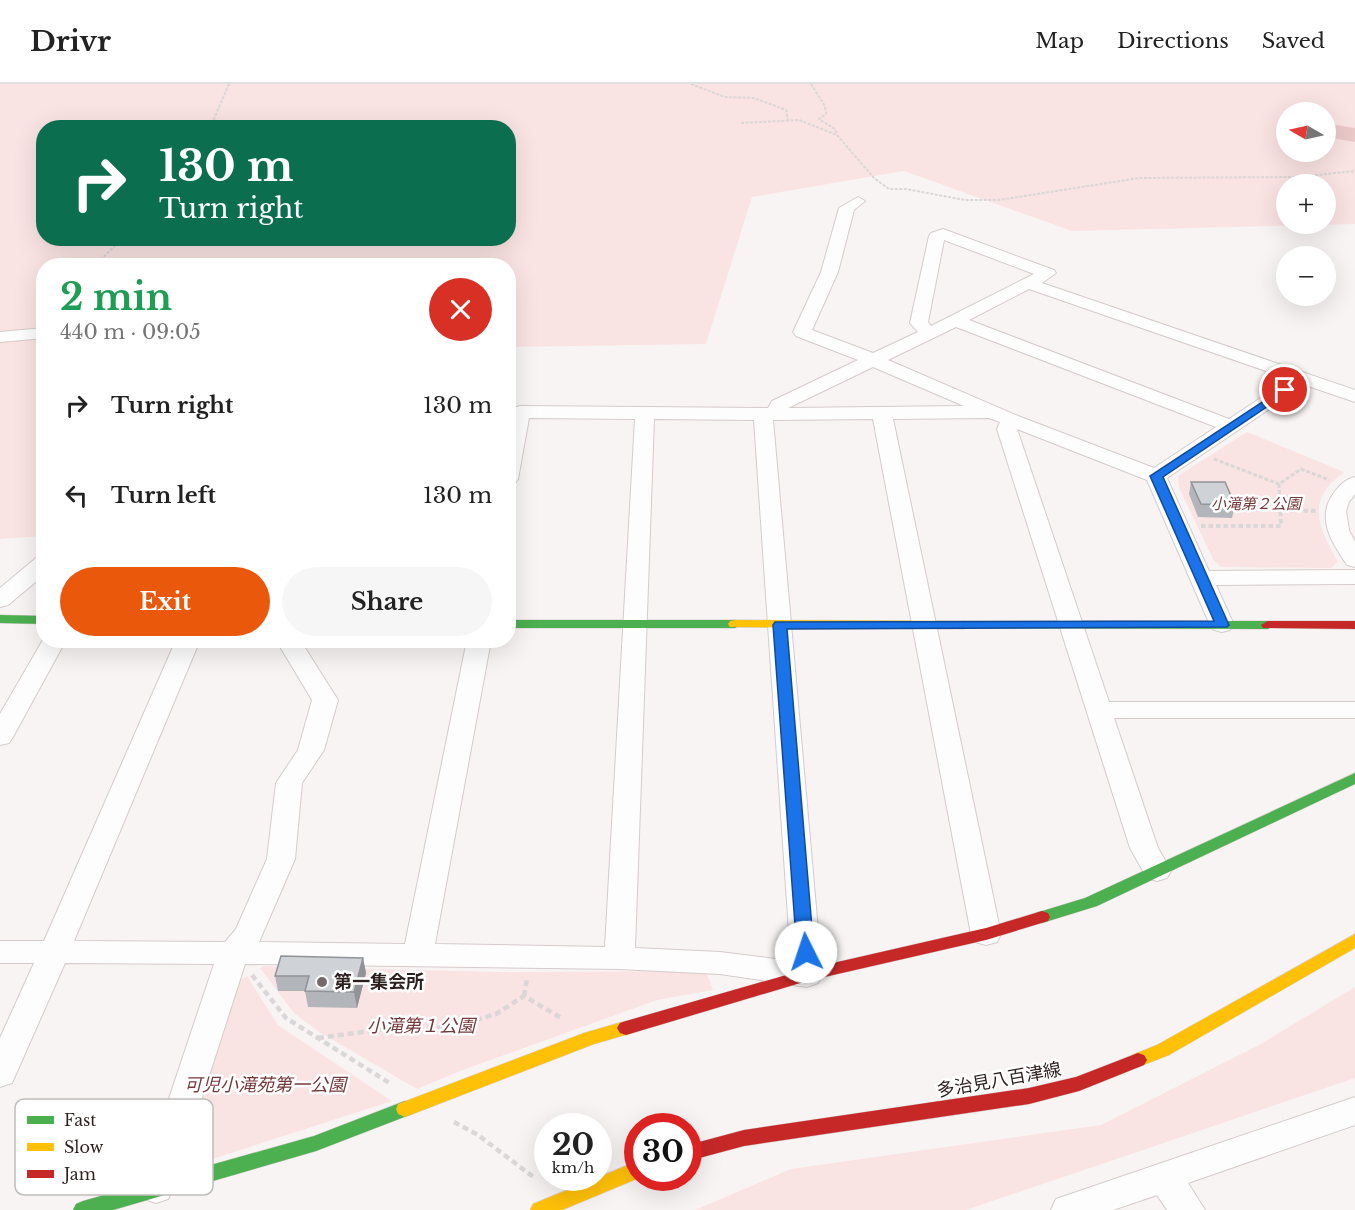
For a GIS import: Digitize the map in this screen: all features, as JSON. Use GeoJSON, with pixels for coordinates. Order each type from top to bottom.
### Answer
{"type":"FeatureCollection","features":[{"type":"Feature","properties":{"kind":"street"},"geometry":{"type":"LineString","coordinates":[[858,201],[847,208],[841,242],[802,333],[1156,476],[1222,625]]}},
{"type":"Feature","properties":{"kind":"street"},"geometry":{"type":"LineString","coordinates":[[768,413],[779,405],[955,321],[1048,273],[942,234],[937,236],[919,323],[928,333]]}},
{"type":"Feature","properties":{"kind":"street"},"geometry":{"type":"LineString","coordinates":[[1030,284],[1355,396]]}},
{"type":"Feature","properties":{"kind":"street"},"geometry":{"type":"LineString","coordinates":[[955,321],[1230,426]]}},
{"type":"Feature","properties":{"kind":"street"},"geometry":{"type":"LineString","coordinates":[[0,337],[36,334]]}},
{"type":"Feature","properties":{"kind":"street"},"geometry":{"type":"LineString","coordinates":[[1156,476],[1304,378]]}},
{"type":"Feature","properties":{"kind":"street"},"geometry":{"type":"LineString","coordinates":[[516,412],[977,413],[1002,415]]}},
{"type":"Feature","properties":{"kind":"street"},"geometry":{"type":"LineString","coordinates":[[619,958],[645,413]]}},
{"type":"Feature","properties":{"kind":"street"},"geometry":{"type":"LineString","coordinates":[[768,413],[780,625],[807,975]]}},
{"type":"Feature","properties":{"kind":"street"},"geometry":{"type":"LineString","coordinates":[[882,413],[986,934]]}},
{"type":"Feature","properties":{"kind":"street"},"geometry":{"type":"LineString","coordinates":[[1002,415],[1144,848],[1157,872]]}},
{"type":"Feature","properties":{"kind":"street"},"geometry":{"type":"LineString","coordinates":[[1344,482],[1345,491],[1334,513],[1335,527],[1355,560]]}},
{"type":"Feature","properties":{"kind":"street"},"geometry":{"type":"LineString","coordinates":[[0,600],[36,570]]}},
{"type":"Feature","properties":{"kind":"street"},"geometry":{"type":"LineString","coordinates":[[1203,578],[1355,577]]}},
{"type":"Feature","properties":{"kind":"street"},"geometry":{"type":"LineString","coordinates":[[0,619],[36,620]]}},
{"type":"Feature","properties":{"kind":"street"},"geometry":{"type":"LineString","coordinates":[[516,624],[1355,626]]}},
{"type":"Feature","properties":{"kind":"street"},"geometry":{"type":"LineString","coordinates":[[0,737],[50,648]]}},
{"type":"Feature","properties":{"kind":"street"},"geometry":{"type":"LineString","coordinates":[[0,1074],[54,954],[185,648]]}},
{"type":"Feature","properties":{"kind":"street"},"geometry":{"type":"LineString","coordinates":[[185,1099],[233,953],[249,934],[281,859],[289,783],[311,750],[325,700],[293,648]]}},
{"type":"Feature","properties":{"kind":"street"},"geometry":{"type":"LineString","coordinates":[[418,956],[477,648]]}},
{"type":"Feature","properties":{"kind":"street"},"geometry":{"type":"LineString","coordinates":[[1098,710],[1355,710]]}},
{"type":"Feature","properties":{"kind":"street"},"geometry":{"type":"LineString","coordinates":[[213,1172],[316,1143],[582,1041],[807,975],[986,934],[1091,902],[1355,778]]}},
{"type":"Feature","properties":{"kind":"street","name":"多治見八百津線"},"geometry":{"type":"LineString","coordinates":[[702,1149],[744,1138],[1029,1096],[1079,1084],[1163,1050],[1355,940]]}},
{"type":"Feature","properties":{"kind":"street"},"geometry":{"type":"LineString","coordinates":[[0,952],[619,958],[720,963],[807,975]]}},
{"type":"Feature","properties":{"kind":"street"},"geometry":{"type":"LineString","coordinates":[[1069,1210],[1355,1111]]}},
{"type":"Feature","properties":{"kind":"street"},"geometry":{"type":"LineString","coordinates":[[540,1210],[624,1175]]}},
{"type":"Feature","properties":{"kind":"street"},"geometry":{"type":"LineString","coordinates":[[1164,1177],[1187,1210]]}},
{"type":"Feature","properties":{"kind":"street"},"geometry":{"type":"LineString","coordinates":[[83,1210],[133,1195]]}},
{"type":"Feature","properties":{"kind":"path"},"geometry":{"type":"LineString","coordinates":[[213,120],[229,84]]}},
{"type":"Feature","properties":{"kind":"path"},"geometry":{"type":"LineString","coordinates":[[691,84],[725,98],[754,98],[786,110],[788,120]]}},
{"type":"Feature","properties":{"kind":"path"},"geometry":{"type":"LineString","coordinates":[[811,84],[825,106],[826,114],[819,119],[836,129],[837,135]]}},
{"type":"Feature","properties":{"kind":"path"},"geometry":{"type":"LineString","coordinates":[[741,123],[799,120],[837,135],[874,178],[889,189],[906,189],[965,200],[999,200],[1139,178],[1298,177],[1355,171]]}},
{"type":"Feature","properties":{"kind":"path"},"geometry":{"type":"LineString","coordinates":[[102,258],[115,246]]}},
{"type":"Feature","properties":{"kind":"path"},"geometry":{"type":"LineString","coordinates":[[1194,451],[1279,484]]}},
{"type":"Feature","properties":{"kind":"path"},"geometry":{"type":"LineString","coordinates":[[1279,484],[1301,469],[1344,482]]}},
{"type":"Feature","properties":{"kind":"path"},"geometry":{"type":"LineString","coordinates":[[1179,526],[1281,526],[1279,484]]}},
{"type":"Feature","properties":{"kind":"path"},"geometry":{"type":"LineString","coordinates":[[1281,510],[1334,513]]}},
{"type":"Feature","properties":{"kind":"path"},"geometry":{"type":"LineString","coordinates":[[317,1038],[406,1026],[449,1028],[496,1014],[524,996],[568,1022],[582,1041]]}},
{"type":"Feature","properties":{"kind":"green space"},"geometry":{"type":"Polygon","coordinates":[[[0,84],[1355,84],[1355,224],[1336,224],[1336,174],[1276,174],[1276,226],[1072,231],[904,171],[752,197],[706,344],[516,347],[516,258],[36,258],[36,536],[0,539],[0,84]]]}},
{"type":"Feature","properties":{"kind":"green space","name":"小滝第２公園"},"geometry":{"type":"Polygon","coordinates":[[[1247,432],[1344,472],[1327,488],[1319,507],[1324,535],[1338,562],[1331,568],[1221,567],[1214,561],[1179,488],[1178,476],[1247,432]]]}},
{"type":"Feature","properties":{"kind":"green space","name":"小滝第１公園"},"geometry":{"type":"Polygon","coordinates":[[[264,966],[496,972],[706,971],[713,990],[657,1000],[460,1071],[417,1089],[319,1032],[294,1013],[260,968],[264,966]]]}},
{"type":"Feature","properties":{"kind":"green space","name":"可児小滝苑第一公園"},"geometry":{"type":"Polygon","coordinates":[[[247,976],[278,1025],[392,1101],[213,1159],[213,1099],[202,1099],[239,980],[247,976]]]}},
{"type":"Feature","properties":{"kind":"green space"},"geometry":{"type":"Polygon","coordinates":[[[1355,987],[1355,1078],[966,1210],[695,1210],[791,1169],[1101,1125],[1259,1045],[1355,987]]]}},
{"type":"Feature","properties":{"kind":"building"},"geometry":{"type":"Polygon","coordinates":[[[1191,482],[1225,482],[1235,505],[1201,504],[1191,482]]]}},
{"type":"Feature","properties":{"kind":"building"},"geometry":{"type":"Polygon","coordinates":[[[281,956],[363,958],[354,992],[305,991],[309,976],[275,976],[281,956]]]}},
{"type":"Feature","properties":{"kind":"waterway"},"geometry":{"type":"LineString","coordinates":[[1336,132],[1355,135]]}},
{"type":"Feature","properties":{"kind":"traffic: fast"},"geometry":{"type":"LineString","coordinates":[[0,619],[36,620]]}},
{"type":"Feature","properties":{"kind":"traffic: fast"},"geometry":{"type":"LineString","coordinates":[[516,624],[735,624]]}},
{"type":"Feature","properties":{"kind":"traffic: fast"},"geometry":{"type":"LineString","coordinates":[[964,625],[1268,625]]}},
{"type":"Feature","properties":{"kind":"traffic: fast"},"geometry":{"type":"LineString","coordinates":[[1042,917],[1091,902],[1355,778]]}},
{"type":"Feature","properties":{"kind":"traffic: fast"},"geometry":{"type":"LineString","coordinates":[[213,1173],[316,1143],[405,1109]]}},
{"type":"Feature","properties":{"kind":"traffic: fast"},"geometry":{"type":"LineString","coordinates":[[83,1210],[135,1195]]}},
{"type":"Feature","properties":{"kind":"traffic: slow"},"geometry":{"type":"LineString","coordinates":[[735,624],[964,625]]}},
{"type":"Feature","properties":{"kind":"traffic: slow"},"geometry":{"type":"LineString","coordinates":[[1138,1060],[1163,1050],[1355,940]]}},
{"type":"Feature","properties":{"kind":"traffic: slow"},"geometry":{"type":"LineString","coordinates":[[405,1109],[590,1038],[626,1028]]}},
{"type":"Feature","properties":{"kind":"traffic: slow"},"geometry":{"type":"LineString","coordinates":[[540,1210],[624,1175]]}},
{"type":"Feature","properties":{"kind":"traffic: jam"},"geometry":{"type":"LineString","coordinates":[[1268,625],[1355,625]]}},
{"type":"Feature","properties":{"kind":"traffic: jam"},"geometry":{"type":"LineString","coordinates":[[626,1028],[807,975],[986,934],[1042,917]]}},
{"type":"Feature","properties":{"kind":"traffic: jam"},"geometry":{"type":"LineString","coordinates":[[702,1149],[744,1138],[1029,1096],[1079,1084],[1138,1060]]}},
{"type":"Feature","properties":{"kind":"place","name":"第一集会所"},"geometry":{"type":"Point","coordinates":[322,982]}},
{"type":"Feature","properties":{"kind":"route"},"geometry":{"type":"LineString","coordinates":[[806,952],[780,625],[1222,625],[1156,476],[1285,390]]}}]}
